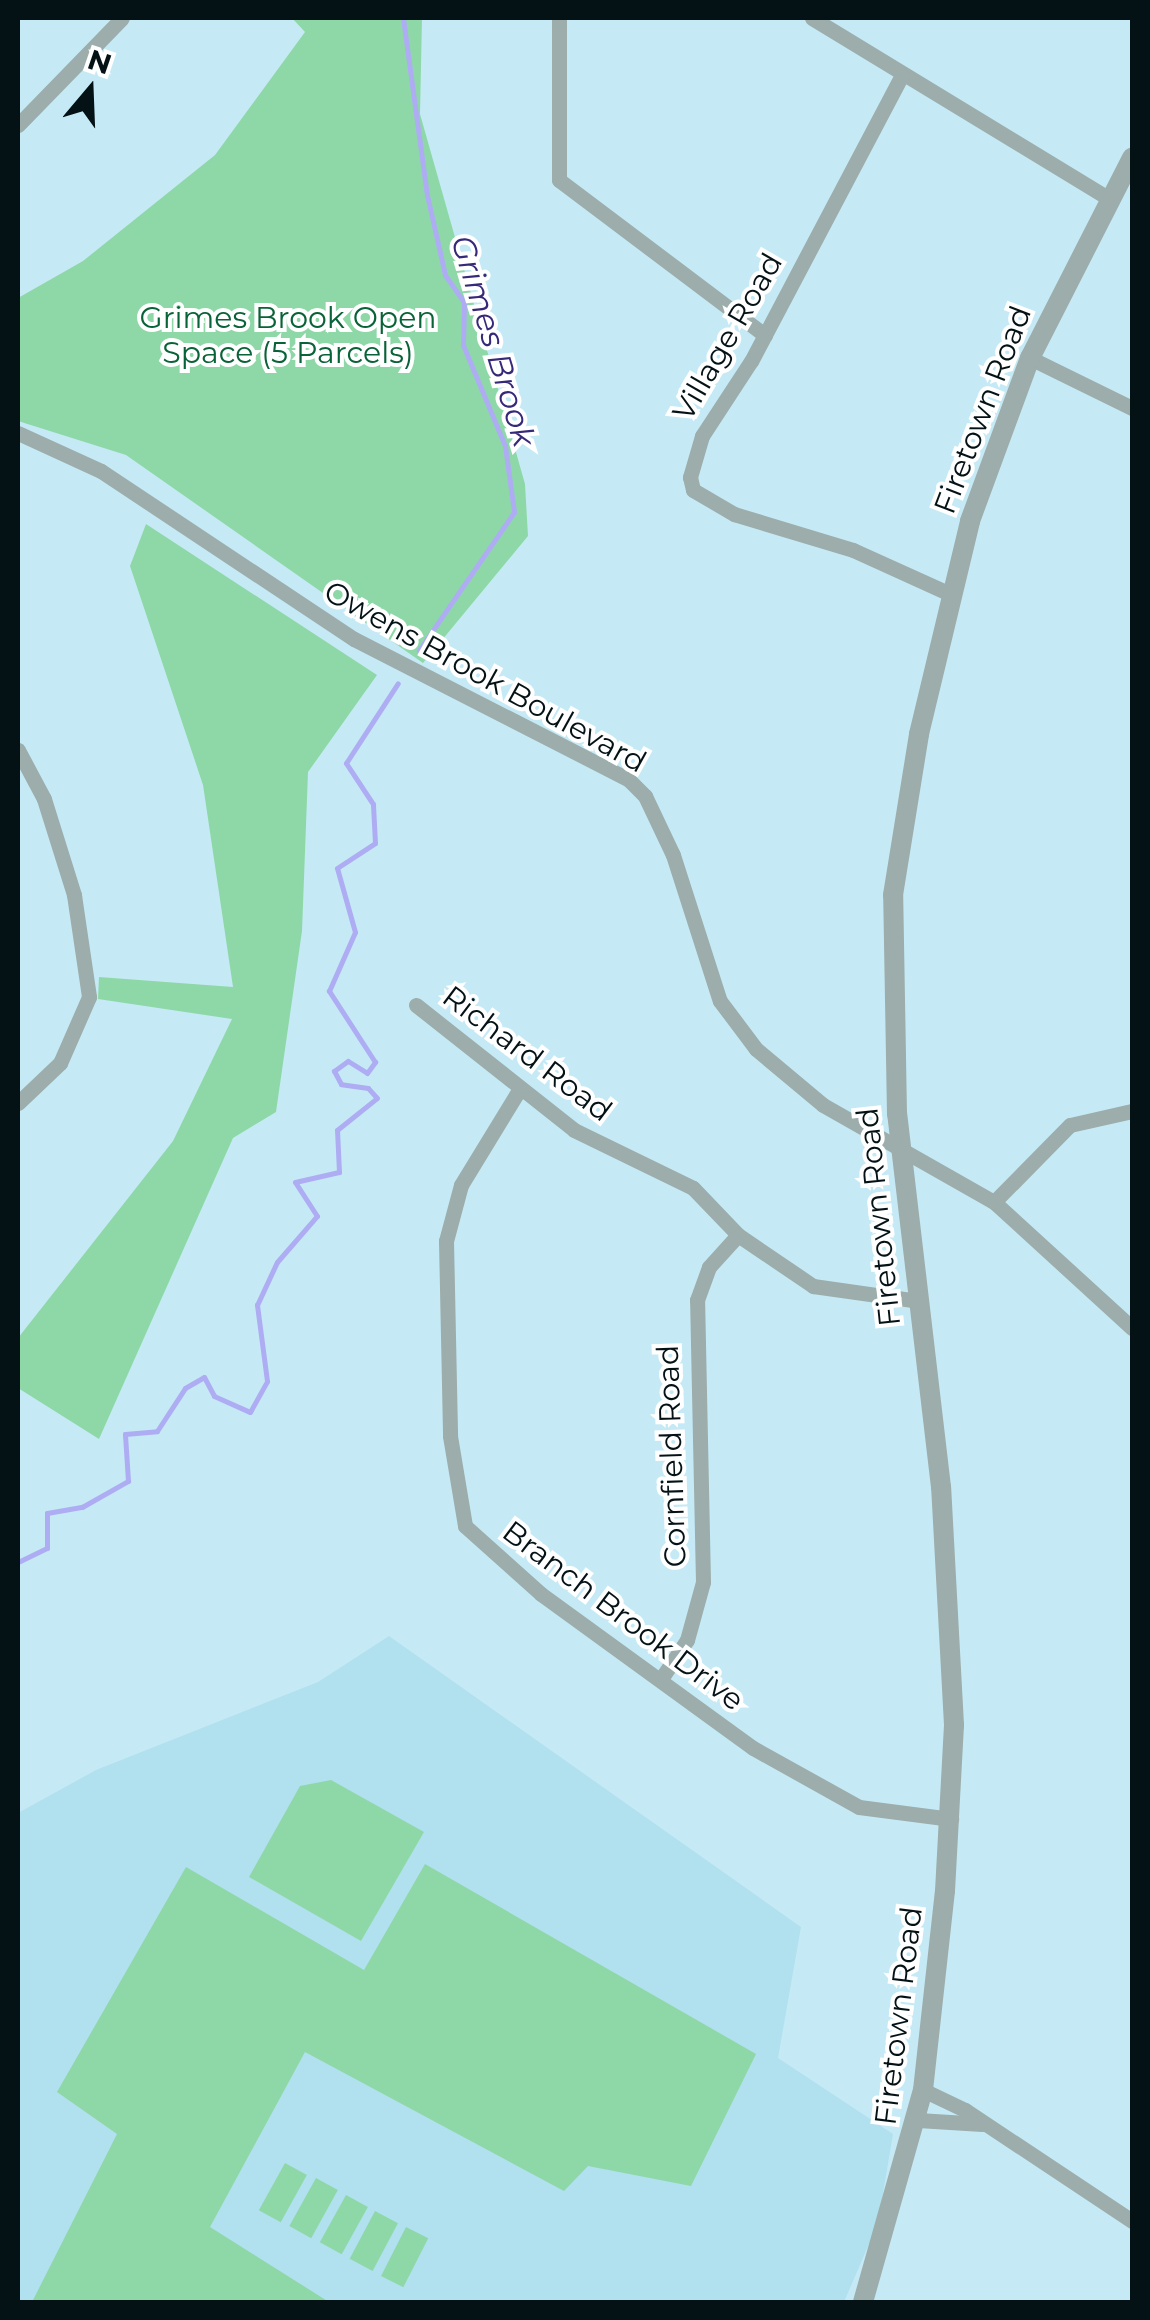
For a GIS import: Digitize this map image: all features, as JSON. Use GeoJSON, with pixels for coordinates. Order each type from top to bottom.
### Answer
{"type":"FeatureCollection","features":[{"type":"Feature","properties":{"kind":"street"},"geometry":{"type":"LineString","coordinates":[[18,125],[122,18]]}},
{"type":"Feature","properties":{"kind":"street"},"geometry":{"type":"LineString","coordinates":[[559,18],[558,180],[765,336]]}},
{"type":"Feature","properties":{"kind":"street"},"geometry":{"type":"LineString","coordinates":[[812,18],[1110,199]]}},
{"type":"Feature","properties":{"kind":"street","name":"Village Road"},"geometry":{"type":"LineString","coordinates":[[902,75],[765,336],[702,436],[692,460],[693,490],[734,514],[853,550],[950,594]]}},
{"type":"Feature","properties":{"kind":"street","name":"Firetown Road"},"geometry":{"type":"LineString","coordinates":[[863,2302],[924,2090],[950,1819],[954,1725],[942,1486],[918,1300],[890,1024],[893,895],[950,594],[988,468],[1030,358],[1132,158]]}},
{"type":"Feature","properties":{"kind":"street"},"geometry":{"type":"LineString","coordinates":[[1030,358],[1132,408]]}},
{"type":"Feature","properties":{"kind":"street","name":"Owens Brook Boulevard"},"geometry":{"type":"LineString","coordinates":[[18,433],[101,471],[354,639],[629,780],[645,796],[673,855],[720,1001],[788,1080],[904,1154],[994,1202],[1132,1328]]}},
{"type":"Feature","properties":{"kind":"street"},"geometry":{"type":"LineString","coordinates":[[18,750],[44,799],[74,895],[90,997],[60,1063],[18,1103]]}},
{"type":"Feature","properties":{"kind":"street","name":"Richard Road"},"geometry":{"type":"LineString","coordinates":[[416,1005],[518,1090],[574,1130],[678,1178],[738,1235],[812,1286],[918,1300]]}},
{"type":"Feature","properties":{"kind":"street","name":"Branch Brook Drive"},"geometry":{"type":"LineString","coordinates":[[518,1090],[461,1184],[446,1240],[456,1492],[465,1526],[488,1553],[752,1748],[859,1807],[950,1819]]}},
{"type":"Feature","properties":{"kind":"street"},"geometry":{"type":"LineString","coordinates":[[994,1202],[1070,1125],[1132,1111]]}},
{"type":"Feature","properties":{"kind":"street","name":"Cornfield Road"},"geometry":{"type":"LineString","coordinates":[[661,1679],[688,1640],[703,1582],[698,1300],[709,1267],[738,1235]]}},
{"type":"Feature","properties":{"kind":"street"},"geometry":{"type":"LineString","coordinates":[[924,2090],[1132,2221]]}},
{"type":"Feature","properties":{"kind":"street"},"geometry":{"type":"LineString","coordinates":[[918,2120],[982,2124]]}},
{"type":"Feature","properties":{"kind":"shaded area"},"geometry":{"type":"Polygon","coordinates":[[[389,1636],[801,1927],[778,2058],[893,2134],[878,2223],[844,2302],[18,2302],[18,1813],[96,1770],[318,1682],[389,1636]]]}},
{"type":"Feature","properties":{"kind":"green space","name":"Grimes Brook Open Space (5 Parcels)"},"geometry":{"type":"Polygon","coordinates":[[[292,18],[422,18],[420,114],[525,484],[528,536],[423,663],[126,455],[18,421],[18,298],[83,261],[215,155],[305,32],[292,18]]]}},
{"type":"Feature","properties":{"kind":"green space"},"geometry":{"type":"Polygon","coordinates":[[[146,524],[377,675],[308,772],[302,931],[276,1112],[233,1138],[99,1439],[18,1388],[18,1338],[173,1141],[232,1019],[98,999],[99,977],[233,987],[203,785],[130,566],[146,524]]]}},
{"type":"Feature","properties":{"kind":"green space"},"geometry":{"type":"Polygon","coordinates":[[[331,1780],[424,1832],[361,1941],[249,1877],[300,1786],[331,1780]]]}},
{"type":"Feature","properties":{"kind":"green space"},"geometry":{"type":"Polygon","coordinates":[[[425,1864],[756,2054],[691,2186],[588,2166],[564,2191],[305,2052],[210,2227],[329,2302],[32,2302],[117,2134],[57,2092],[186,1867],[364,1970],[425,1864]]]}},
{"type":"Feature","properties":{"kind":"green space"},"geometry":{"type":"Polygon","coordinates":[[[285,2163],[307,2175],[281,2222],[259,2210],[285,2163]]]}},
{"type":"Feature","properties":{"kind":"green space"},"geometry":{"type":"Polygon","coordinates":[[[316,2178],[338,2190],[311,2238],[289,2226],[316,2178]]]}},
{"type":"Feature","properties":{"kind":"green space"},"geometry":{"type":"Polygon","coordinates":[[[346,2195],[368,2207],[342,2254],[320,2242],[346,2195]]]}},
{"type":"Feature","properties":{"kind":"green space"},"geometry":{"type":"Polygon","coordinates":[[[375,2211],[398,2223],[373,2271],[350,2259],[375,2211]]]}},
{"type":"Feature","properties":{"kind":"green space"},"geometry":{"type":"Polygon","coordinates":[[[406,2227],[428,2238],[403,2287],[381,2276],[406,2227]]]}},
{"type":"Feature","properties":{"kind":"waterway","name":"Grimes Brook"},"geometry":{"type":"LineString","coordinates":[[403,18],[427,195],[445,275],[464,302],[463,345],[505,446],[514,512],[419,650]]}},
{"type":"Feature","properties":{"kind":"waterway","name":"Grimes Brook"},"geometry":{"type":"LineString","coordinates":[[18,1562],[47,1548],[47,1513],[82,1507],[128,1481],[125,1434],[157,1431],[185,1388],[204,1377],[214,1396],[250,1412],[267,1381],[257,1305],[277,1262],[317,1216],[295,1182],[339,1172],[337,1130],[377,1098],[368,1088],[341,1084],[334,1071],[348,1061],[367,1073],[375,1062],[329,991],[355,932],[337,868],[375,843],[373,804],[346,763],[398,683]]}}]}
